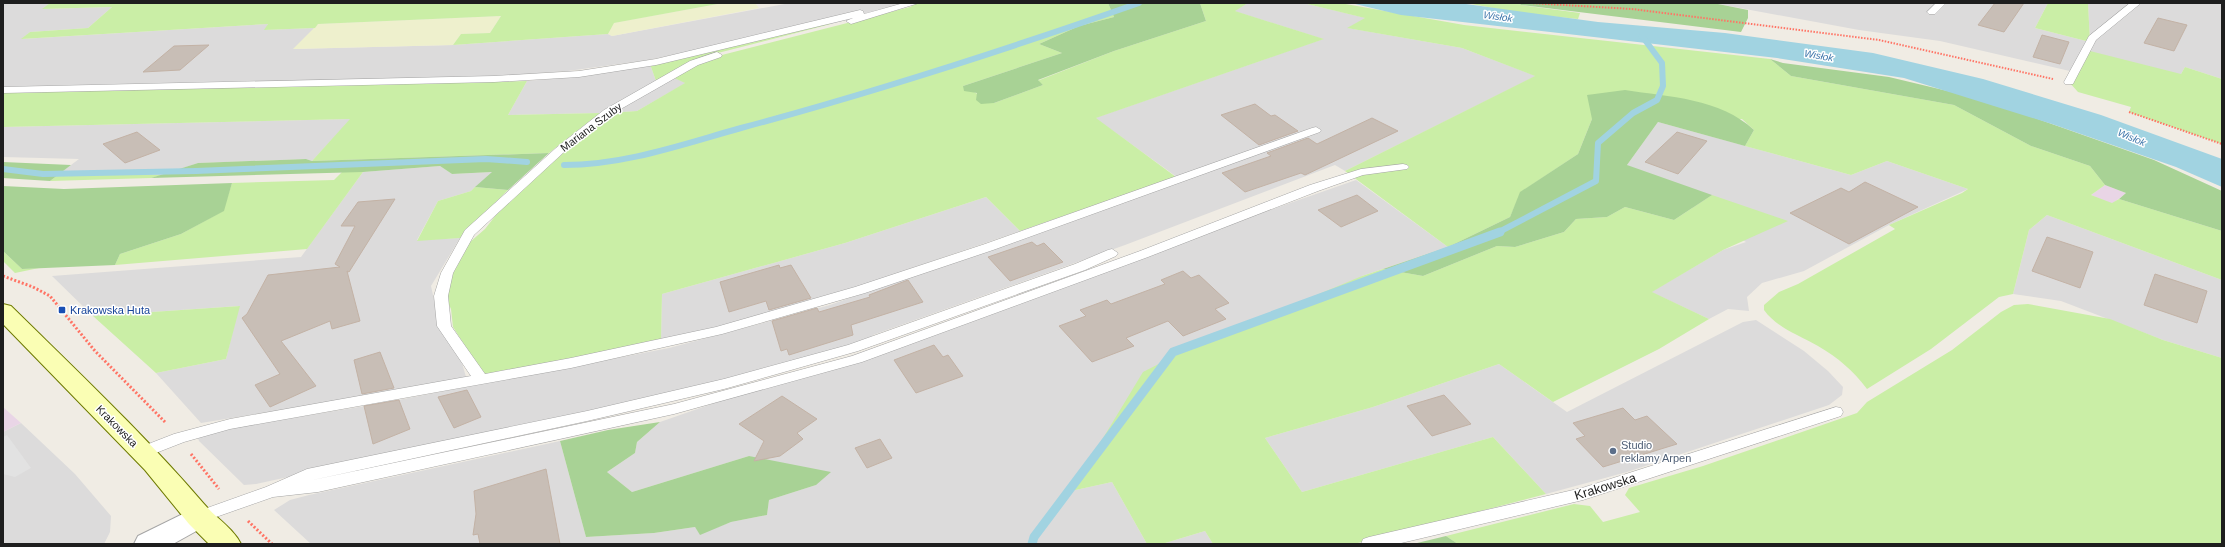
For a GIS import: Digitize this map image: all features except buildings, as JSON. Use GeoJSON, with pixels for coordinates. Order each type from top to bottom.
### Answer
{"type":"FeatureCollection","features":[{"type":"Feature","properties":{"kind":"main road","name":"Krakowska"},"geometry":{"type":"LineString","coordinates":[[3,311],[143,452],[199,517],[227,544]]}},
{"type":"Feature","properties":{"kind":"street"},"geometry":{"type":"LineString","coordinates":[[148,544],[199,517]]}},
{"type":"Feature","properties":{"kind":"lane","name":"Mariana Szuby"},"geometry":{"type":"LineString","coordinates":[[481,379],[444,326],[440,296],[447,273],[469,233],[560,150],[608,112],[694,63],[743,48],[914,3]]}},
{"type":"Feature","properties":{"kind":"lane"},"geometry":{"type":"LineString","coordinates":[[1932,12],[1940,3]]}},
{"type":"Feature","properties":{"kind":"lane"},"geometry":{"type":"LineString","coordinates":[[2069,82],[2092,38],[2136,3]]}},
{"type":"Feature","properties":{"kind":"lane"},"geometry":{"type":"LineString","coordinates":[[3,90],[76,86],[486,80],[572,75],[656,62],[860,13]]}},
{"type":"Feature","properties":{"kind":"lane"},"geometry":{"type":"LineString","coordinates":[[143,452],[178,438],[230,424],[571,363],[717,331],[860,290],[1316,130]]}},
{"type":"Feature","properties":{"kind":"lane"},"geometry":{"type":"LineString","coordinates":[[272,491],[318,486],[674,409],[849,361],[1144,254],[1314,188],[1361,172],[1403,167]]}},
{"type":"Feature","properties":{"kind":"lane"},"geometry":{"type":"LineString","coordinates":[[199,517],[272,491],[307,475],[610,411],[724,384],[853,348],[1080,267],[1112,253]]}},
{"type":"Feature","properties":{"kind":"lane","name":"Krakowska"},"geometry":{"type":"LineString","coordinates":[[1369,544],[1583,494],[1836,412]]}},
{"type":"Feature","properties":{"kind":"path"},"geometry":{"type":"LineString","coordinates":[[1530,3],[1632,8],[1879,40],[2069,82]]}},
{"type":"Feature","properties":{"kind":"path"},"geometry":{"type":"LineString","coordinates":[[2129,112],[2222,144]]}},
{"type":"Feature","properties":{"kind":"path"},"geometry":{"type":"LineString","coordinates":[[5,276],[50,296],[95,351],[140,395],[178,438]]}},
{"type":"Feature","properties":{"kind":"shaded area"},"geometry":{"type":"Polygon","coordinates":[[[3,3],[50,3],[43,9],[112,7],[88,28],[30,32],[22,39],[268,24],[265,30],[315,28],[294,49],[453,45],[608,34],[612,36],[790,3],[910,3],[831,24],[829,22],[648,60],[568,71],[484,77],[3,87],[3,3]]]}},
{"type":"Feature","properties":{"kind":"shaded area"},"geometry":{"type":"Polygon","coordinates":[[[1248,3],[1303,3],[1366,18],[1348,28],[1462,48],[1536,76],[1345,171],[1335,165],[1125,245],[873,335],[870,339],[739,376],[509,429],[256,484],[244,485],[199,441],[198,438],[202,435],[219,430],[377,404],[669,348],[830,305],[1181,180],[1095,118],[1323,39],[1234,11],[1248,3]]]}},
{"type":"Feature","properties":{"kind":"shaded area"},"geometry":{"type":"Polygon","coordinates":[[[1713,3],[2048,3],[2035,28],[2090,42],[2088,3],[2222,3],[2222,79],[2185,67],[2181,74],[2074,72],[1940,41],[1859,30],[1713,3]]]}},
{"type":"Feature","properties":{"kind":"shaded area"},"geometry":{"type":"Polygon","coordinates":[[[650,64],[656,81],[600,113],[508,115],[527,81],[593,75],[650,64]]]}},
{"type":"Feature","properties":{"kind":"shaded area"},"geometry":{"type":"Polygon","coordinates":[[[672,77],[686,83],[637,111],[609,113],[672,77]]]}},
{"type":"Feature","properties":{"kind":"shaded area"},"geometry":{"type":"Polygon","coordinates":[[[351,119],[312,161],[306,159],[198,163],[162,175],[59,174],[79,159],[3,157],[3,127],[351,119]]]}},
{"type":"Feature","properties":{"kind":"shaded area"},"geometry":{"type":"Polygon","coordinates":[[[1658,122],[1851,175],[1887,161],[1968,189],[1889,225],[1804,271],[1762,283],[1747,297],[1749,311],[1728,309],[1709,319],[1651,292],[1723,250],[1746,242],[1627,165],[1658,122]]]}},
{"type":"Feature","properties":{"kind":"shaded area"},"geometry":{"type":"Polygon","coordinates":[[[440,166],[452,174],[493,172],[471,191],[438,201],[417,240],[460,238],[431,286],[441,331],[462,363],[466,377],[201,423],[156,373],[226,359],[239,306],[93,316],[52,276],[301,257],[363,172],[440,166]]]}},
{"type":"Feature","properties":{"kind":"shaded area"},"geometry":{"type":"Polygon","coordinates":[[[1356,180],[1448,247],[1362,276],[1071,491],[1112,482],[1147,544],[311,544],[274,510],[290,500],[309,495],[560,441],[586,537],[654,533],[695,527],[700,534],[731,522],[767,515],[769,500],[816,485],[749,456],[632,492],[607,472],[635,453],[637,442],[660,422],[1356,180]]]}},
{"type":"Feature","properties":{"kind":"shaded area"},"geometry":{"type":"Polygon","coordinates":[[[2105,185],[2126,193],[2112,204],[2091,195],[2105,185]]]}},
{"type":"Feature","properties":{"kind":"shaded area"},"geometry":{"type":"Polygon","coordinates":[[[986,197],[1020,231],[842,292],[720,327],[661,340],[662,294],[845,243],[986,197]]]}},
{"type":"Feature","properties":{"kind":"shaded area"},"geometry":{"type":"Polygon","coordinates":[[[2047,215],[2222,280],[2222,358],[2163,340],[2061,301],[2013,294],[2029,230],[2047,215]]]}},
{"type":"Feature","properties":{"kind":"shaded area"},"geometry":{"type":"Polygon","coordinates":[[[1756,320],[1804,351],[1828,371],[1843,387],[1842,395],[1829,405],[1627,472],[1546,494],[1493,437],[1302,492],[1265,438],[1373,407],[1499,364],[1567,412],[1743,322],[1756,320]]]}},
{"type":"Feature","properties":{"kind":"shaded area"},"geometry":{"type":"Polygon","coordinates":[[[3,407],[21,423],[3,432],[3,407]]]}},
{"type":"Feature","properties":{"kind":"shaded area"},"geometry":{"type":"Polygon","coordinates":[[[21,423],[75,474],[111,516],[110,532],[104,544],[3,544],[3,432],[21,423]]]}},
{"type":"Feature","properties":{"kind":"shaded area"},"geometry":{"type":"Polygon","coordinates":[[[7,435],[31,468],[15,477],[3,474],[3,437],[7,435]]]}},
{"type":"Feature","properties":{"kind":"shaded area"},"geometry":{"type":"Polygon","coordinates":[[[1205,531],[1213,544],[1162,544],[1205,531]]]}},
{"type":"Feature","properties":{"kind":"green space"},"geometry":{"type":"Polygon","coordinates":[[[50,3],[723,3],[614,23],[608,34],[453,45],[461,34],[490,33],[501,16],[318,24],[315,28],[264,30],[268,24],[21,39],[30,32],[88,28],[112,7],[42,9],[50,3]]]}},
{"type":"Feature","properties":{"kind":"green space"},"geometry":{"type":"Polygon","coordinates":[[[723,3],[755,3],[759,8],[612,36],[608,34],[613,23],[723,3]]]}},
{"type":"Feature","properties":{"kind":"green space"},"geometry":{"type":"Polygon","coordinates":[[[917,3],[1108,3],[1114,17],[1079,26],[1039,44],[1062,53],[963,86],[994,103],[1043,85],[1037,81],[1114,51],[1206,21],[1200,3],[1248,3],[1235,11],[1324,39],[1096,118],[1176,177],[1020,231],[986,197],[845,243],[662,294],[661,340],[486,375],[472,357],[453,327],[451,309],[447,301],[450,279],[470,242],[485,229],[503,206],[609,113],[637,111],[685,83],[672,77],[694,65],[718,56],[910,7],[917,3]]]}},
{"type":"Feature","properties":{"kind":"green space"},"geometry":{"type":"Polygon","coordinates":[[[1108,3],[1200,3],[1206,21],[1114,51],[1038,80],[1043,85],[994,103],[981,104],[976,100],[977,93],[964,91],[963,86],[1062,53],[1039,44],[1079,26],[1114,17],[1108,3]]]}},
{"type":"Feature","properties":{"kind":"green space"},"geometry":{"type":"Polygon","coordinates":[[[1303,3],[1340,3],[1464,25],[1770,59],[1791,76],[1954,105],[2031,146],[2090,166],[2105,185],[2091,195],[2112,203],[2119,199],[2222,231],[2222,280],[2047,215],[2029,230],[2013,294],[1999,297],[1931,349],[1867,389],[1851,370],[1832,355],[1775,322],[1764,310],[1764,305],[1779,292],[1798,284],[1895,229],[1889,225],[1968,189],[1887,161],[1851,175],[1745,146],[1754,130],[1742,119],[1592,119],[1578,154],[1521,192],[1510,217],[1448,247],[1345,171],[1535,76],[1462,48],[1347,28],[1365,18],[1303,3]]]}},
{"type":"Feature","properties":{"kind":"green space"},"geometry":{"type":"Polygon","coordinates":[[[1466,3],[1519,3],[1521,5],[1580,13],[1578,19],[1520,13],[1466,3]]]}},
{"type":"Feature","properties":{"kind":"green space"},"geometry":{"type":"Polygon","coordinates":[[[1519,3],[1713,3],[1748,10],[1748,18],[1741,32],[1521,5],[1519,3]]]}},
{"type":"Feature","properties":{"kind":"green space"},"geometry":{"type":"Polygon","coordinates":[[[2048,3],[2088,3],[2090,42],[2035,28],[2048,3]]]}},
{"type":"Feature","properties":{"kind":"green space"},"geometry":{"type":"Polygon","coordinates":[[[501,16],[490,33],[461,34],[453,45],[293,49],[318,24],[501,16]]]}},
{"type":"Feature","properties":{"kind":"green space"},"geometry":{"type":"Polygon","coordinates":[[[829,22],[831,24],[710,55],[656,81],[650,64],[829,22]]]}},
{"type":"Feature","properties":{"kind":"green space"},"geometry":{"type":"Polygon","coordinates":[[[2086,50],[2181,74],[2185,67],[2222,79],[2222,144],[2129,112],[2131,107],[2078,92],[2069,82],[2086,50]]]}},
{"type":"Feature","properties":{"kind":"green space"},"geometry":{"type":"Polygon","coordinates":[[[1770,59],[1783,63],[1889,77],[1981,99],[2154,160],[2222,191],[2222,231],[2119,199],[2126,193],[2105,185],[2090,166],[2031,146],[1954,105],[1791,76],[1770,59]]]}},
{"type":"Feature","properties":{"kind":"green space"},"geometry":{"type":"Polygon","coordinates":[[[527,81],[508,115],[600,113],[549,153],[312,161],[350,119],[3,127],[3,93],[527,81]]]}},
{"type":"Feature","properties":{"kind":"green space"},"geometry":{"type":"Polygon","coordinates":[[[1625,90],[1676,97],[1710,105],[1726,111],[1740,119],[1754,130],[1745,146],[1658,122],[1627,165],[1712,195],[1674,220],[1625,207],[1607,217],[1576,219],[1564,232],[1515,247],[1497,246],[1423,276],[1383,269],[1448,247],[1510,217],[1520,192],[1578,154],[1592,119],[1587,95],[1625,90]]]}},
{"type":"Feature","properties":{"kind":"green space"},"geometry":{"type":"Polygon","coordinates":[[[549,153],[508,190],[475,187],[492,172],[452,174],[440,166],[363,172],[151,178],[198,163],[306,159],[312,161],[549,153]]]}},
{"type":"Feature","properties":{"kind":"green space"},"geometry":{"type":"Polygon","coordinates":[[[3,162],[71,165],[50,181],[3,178],[3,162]]]}},
{"type":"Feature","properties":{"kind":"green space"},"geometry":{"type":"Polygon","coordinates":[[[342,172],[363,172],[307,249],[115,265],[120,254],[181,234],[223,211],[232,183],[334,180],[342,172]]]}},
{"type":"Feature","properties":{"kind":"green space"},"geometry":{"type":"Polygon","coordinates":[[[59,174],[162,175],[151,178],[50,181],[59,174]]]}},
{"type":"Feature","properties":{"kind":"green space"},"geometry":{"type":"Polygon","coordinates":[[[232,183],[224,211],[181,234],[120,254],[115,265],[22,269],[3,251],[3,186],[64,189],[232,183]]]}},
{"type":"Feature","properties":{"kind":"green space"},"geometry":{"type":"Polygon","coordinates":[[[475,187],[508,190],[460,238],[417,241],[438,201],[471,191],[475,187]]]}},
{"type":"Feature","properties":{"kind":"green space"},"geometry":{"type":"Polygon","coordinates":[[[1712,195],[1788,221],[1723,250],[1652,292],[1709,319],[1659,349],[1553,402],[1499,364],[1373,407],[1265,438],[1302,492],[1493,437],[1546,494],[1354,544],[1213,544],[1205,531],[1162,544],[1147,544],[1112,482],[1071,491],[1143,372],[1190,348],[1362,276],[1383,269],[1423,276],[1497,246],[1515,247],[1564,232],[1576,219],[1607,217],[1625,207],[1674,220],[1712,195]]]}},
{"type":"Feature","properties":{"kind":"green space"},"geometry":{"type":"Polygon","coordinates":[[[3,251],[22,269],[39,268],[15,273],[3,261],[3,251]]]}},
{"type":"Feature","properties":{"kind":"green space"},"geometry":{"type":"Polygon","coordinates":[[[2028,304],[2110,319],[2163,340],[2222,358],[2222,544],[1458,544],[1446,536],[1574,504],[1590,506],[1603,522],[1640,512],[1625,495],[1629,488],[1703,466],[1857,413],[1867,402],[1952,350],[2001,312],[2014,305],[2028,304]]]}},
{"type":"Feature","properties":{"kind":"green space"},"geometry":{"type":"Polygon","coordinates":[[[240,306],[226,359],[156,373],[93,316],[240,306]]]}},
{"type":"Feature","properties":{"kind":"green space"},"geometry":{"type":"Polygon","coordinates":[[[660,422],[637,442],[635,453],[607,472],[632,492],[749,456],[831,472],[816,485],[769,500],[767,515],[731,522],[700,535],[695,527],[654,533],[586,537],[560,441],[608,430],[660,422]]]}},
{"type":"Feature","properties":{"kind":"green space"},"geometry":{"type":"Polygon","coordinates":[[[1446,536],[1458,544],[1413,544],[1446,536]]]}},
{"type":"Feature","properties":{"kind":"water","name":"Wisłok"},"geometry":{"type":"Polygon","coordinates":[[[1351,3],[1459,3],[1598,22],[1725,33],[1873,53],[1983,79],[2101,115],[2222,159],[2222,187],[2176,167],[2052,124],[1904,78],[1777,58],[1401,15],[1351,3]]]}},
{"type":"Feature","properties":{"kind":"waterway"},"geometry":{"type":"LineString","coordinates":[[564,165],[587,164],[632,158],[676,147],[841,100],[941,69],[1139,3]]}},
{"type":"Feature","properties":{"kind":"waterway"},"geometry":{"type":"LineString","coordinates":[[1497,233],[1596,181],[1598,143],[1633,113],[1657,100],[1663,86],[1662,63],[1642,36]]}},
{"type":"Feature","properties":{"kind":"waterway"},"geometry":{"type":"LineString","coordinates":[[3,169],[43,174],[196,171],[486,159],[527,162]]}},
{"type":"Feature","properties":{"kind":"waterway"},"geometry":{"type":"LineString","coordinates":[[1032,544],[1034,537],[1173,352],[1500,232]]}},
{"type":"Feature","properties":{"kind":"place","name":"Krakowska Huta"},"geometry":{"type":"Point","coordinates":[62,310]}},
{"type":"Feature","properties":{"kind":"place","name":"Studio reklamy Arpen"},"geometry":{"type":"Point","coordinates":[1613,451]}}]}
